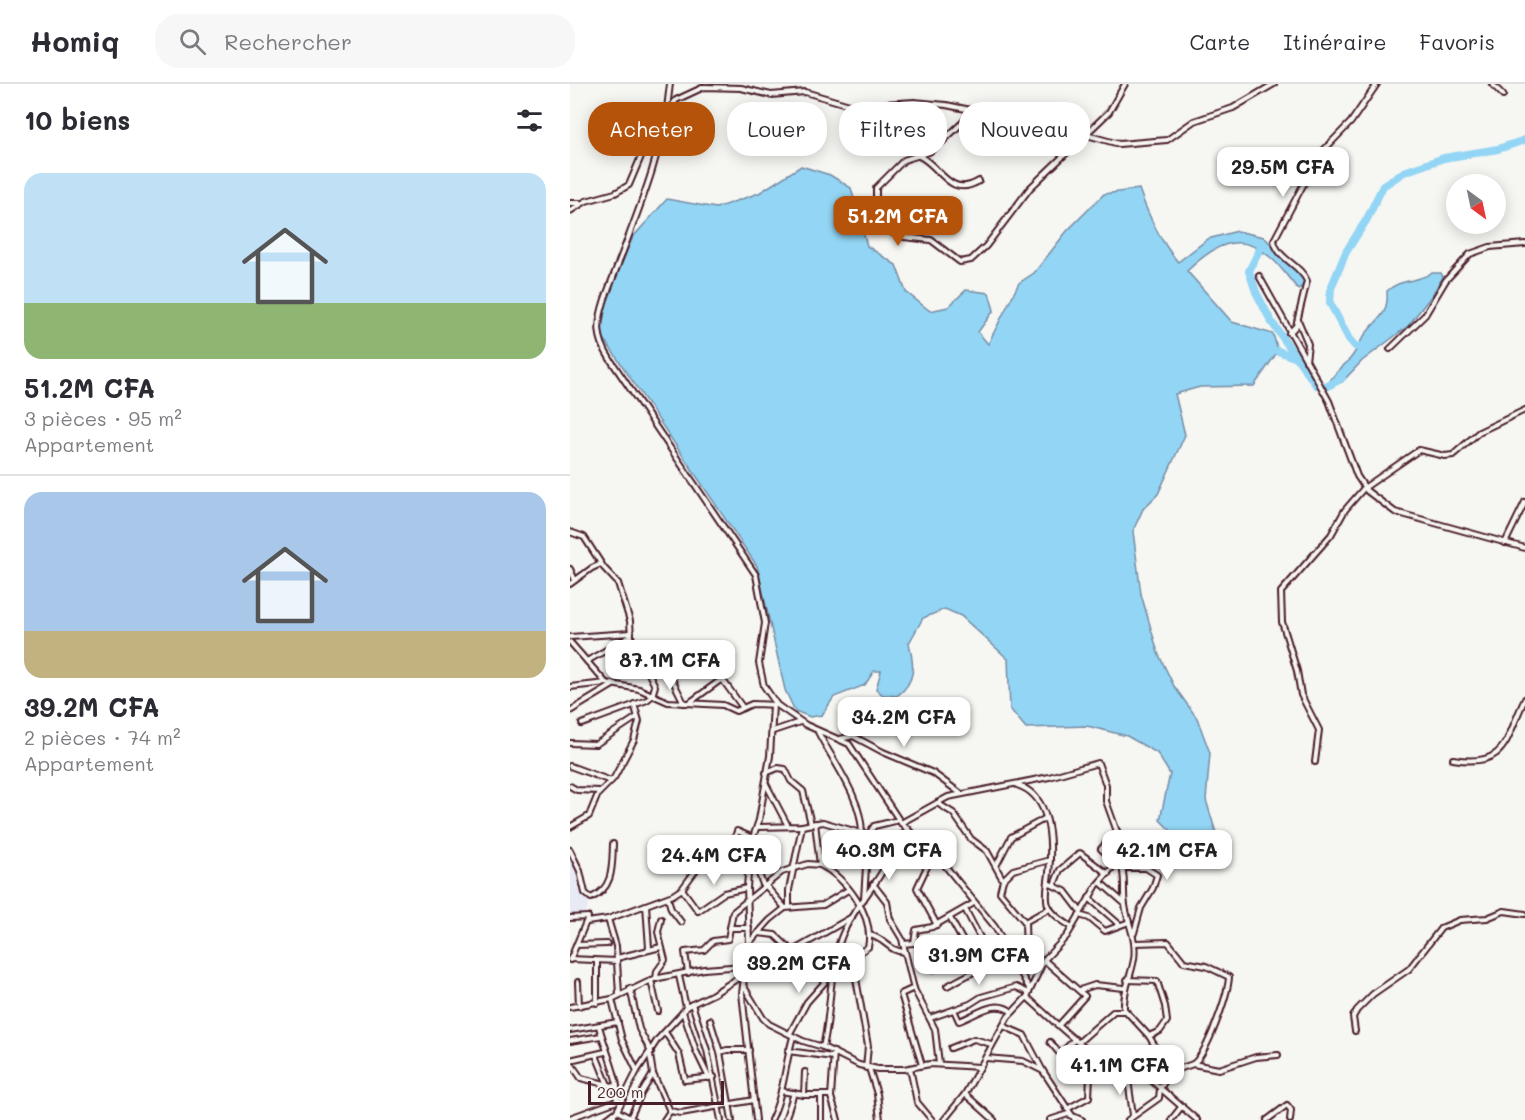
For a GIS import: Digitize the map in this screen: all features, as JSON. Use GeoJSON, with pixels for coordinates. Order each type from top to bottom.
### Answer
{"type":"FeatureCollection","features":[{"type":"Feature","properties":{"kind":"street"},"geometry":{"type":"LineString","coordinates":[[668,102],[670,84]]}},
{"type":"Feature","properties":{"kind":"street"},"geometry":{"type":"LineString","coordinates":[[1090,131],[1109,112],[1125,84]]}},
{"type":"Feature","properties":{"kind":"street"},"geometry":{"type":"LineString","coordinates":[[1090,136],[1119,144],[1167,141],[1194,121],[1233,108],[1274,84]]}},
{"type":"Feature","properties":{"kind":"street"},"geometry":{"type":"LineString","coordinates":[[1289,333],[1298,320],[1307,281],[1301,270],[1278,251],[1274,240],[1319,154],[1351,122],[1377,84]]}},
{"type":"Feature","properties":{"kind":"street"},"geometry":{"type":"LineString","coordinates":[[1492,84],[1503,95]]}},
{"type":"Feature","properties":{"kind":"street"},"geometry":{"type":"LineString","coordinates":[[675,102],[683,95],[711,86],[741,88],[771,95],[805,92],[853,106],[914,102],[959,108]]}},
{"type":"Feature","properties":{"kind":"street"},"geometry":{"type":"LineString","coordinates":[[947,137],[959,126]]}},
{"type":"Feature","properties":{"kind":"street"},"geometry":{"type":"LineString","coordinates":[[570,202],[580,203],[615,193],[629,185],[641,156]]}},
{"type":"Feature","properties":{"kind":"street"},"geometry":{"type":"LineString","coordinates":[[658,156],[605,299],[598,320],[598,334],[610,359],[756,575],[765,623],[759,663],[764,686],[775,705],[817,731],[840,739],[854,750],[900,822],[933,854],[1003,939],[1018,967],[1028,993]]}},
{"type":"Feature","properties":{"kind":"street"},"geometry":{"type":"LineString","coordinates":[[979,181],[969,187],[947,181],[926,159],[919,156],[904,160],[876,188],[876,206],[895,235],[931,240],[960,262],[964,262],[971,260],[981,250],[1030,188],[1064,156]]}},
{"type":"Feature","properties":{"kind":"street"},"geometry":{"type":"LineString","coordinates":[[570,211],[580,203]]}},
{"type":"Feature","properties":{"kind":"street"},"geometry":{"type":"LineString","coordinates":[[1390,349],[1425,315],[1446,280],[1470,254],[1490,248],[1525,244]]}},
{"type":"Feature","properties":{"kind":"street"},"geometry":{"type":"LineString","coordinates":[[1258,276],[1329,401],[1338,431],[1364,488],[1395,512],[1525,548]]}},
{"type":"Feature","properties":{"kind":"street"},"geometry":{"type":"LineString","coordinates":[[1298,320],[1308,345],[1306,362]]}},
{"type":"Feature","properties":{"kind":"street"},"geometry":{"type":"LineString","coordinates":[[1315,762],[1319,730],[1301,695],[1296,664],[1283,628],[1280,598],[1284,586],[1331,535],[1345,510],[1364,488],[1412,453],[1423,450],[1445,456],[1453,455],[1479,432],[1525,410]]}},
{"type":"Feature","properties":{"kind":"street"},"geometry":{"type":"LineString","coordinates":[[1505,543],[1525,502]]}},
{"type":"Feature","properties":{"kind":"street"},"geometry":{"type":"LineString","coordinates":[[570,532],[584,537],[601,564],[618,583],[630,621],[631,635],[655,685],[652,696]]}},
{"type":"Feature","properties":{"kind":"street"},"geometry":{"type":"LineString","coordinates":[[570,584],[601,564]]}},
{"type":"Feature","properties":{"kind":"street"},"geometry":{"type":"LineString","coordinates":[[570,568],[575,580]]}},
{"type":"Feature","properties":{"kind":"street"},"geometry":{"type":"LineString","coordinates":[[570,637],[631,635]]}},
{"type":"Feature","properties":{"kind":"street"},"geometry":{"type":"LineString","coordinates":[[588,661],[631,635]]}},
{"type":"Feature","properties":{"kind":"street"},"geometry":{"type":"LineString","coordinates":[[570,642],[606,683]]}},
{"type":"Feature","properties":{"kind":"street"},"geometry":{"type":"LineString","coordinates":[[642,655],[660,656],[686,703]]}},
{"type":"Feature","properties":{"kind":"street"},"geometry":{"type":"LineString","coordinates":[[686,703],[722,679],[743,708]]}},
{"type":"Feature","properties":{"kind":"street"},"geometry":{"type":"LineString","coordinates":[[570,687],[606,683],[639,689],[669,702],[723,705],[736,711],[752,704],[775,705]]}},
{"type":"Feature","properties":{"kind":"street"},"geometry":{"type":"LineString","coordinates":[[570,711],[613,685]]}},
{"type":"Feature","properties":{"kind":"street"},"geometry":{"type":"LineString","coordinates":[[582,724],[652,696]]}},
{"type":"Feature","properties":{"kind":"street"},"geometry":{"type":"LineString","coordinates":[[1453,759],[1477,762],[1496,754],[1508,740],[1525,699]]}},
{"type":"Feature","properties":{"kind":"street"},"geometry":{"type":"LineString","coordinates":[[570,827],[589,816],[599,791],[612,781],[634,740],[638,717],[634,704]]}},
{"type":"Feature","properties":{"kind":"street"},"geometry":{"type":"LineString","coordinates":[[756,1120],[743,974],[749,943],[747,888],[749,861],[766,783],[775,705]]}},
{"type":"Feature","properties":{"kind":"street"},"geometry":{"type":"LineString","coordinates":[[570,743],[597,744],[638,717]]}},
{"type":"Feature","properties":{"kind":"street"},"geometry":{"type":"LineString","coordinates":[[773,731],[800,722]]}},
{"type":"Feature","properties":{"kind":"street"},"geometry":{"type":"LineString","coordinates":[[817,731],[842,773],[861,816],[862,834]]}},
{"type":"Feature","properties":{"kind":"street"},"geometry":{"type":"LineString","coordinates":[[840,739],[853,736],[882,752],[933,773],[961,793]]}},
{"type":"Feature","properties":{"kind":"street"},"geometry":{"type":"LineString","coordinates":[[864,899],[868,835],[874,826],[900,822],[961,793],[1015,784],[1098,763],[1106,785],[1106,801],[1118,831],[1122,850],[1119,861],[1089,897],[1065,939],[1044,960],[1028,993],[991,1044],[986,1058],[965,1094],[944,1120]]}},
{"type":"Feature","properties":{"kind":"street"},"geometry":{"type":"LineString","coordinates":[[570,766],[612,781]]}},
{"type":"Feature","properties":{"kind":"street"},"geometry":{"type":"LineString","coordinates":[[766,773],[778,768],[785,769],[791,781],[803,791],[813,824],[820,865]]}},
{"type":"Feature","properties":{"kind":"street"},"geometry":{"type":"LineString","coordinates":[[766,783],[788,826]]}},
{"type":"Feature","properties":{"kind":"street"},"geometry":{"type":"LineString","coordinates":[[1015,784],[1029,789],[1038,798],[1046,818],[1050,833],[1048,883],[1050,908],[1072,927]]}},
{"type":"Feature","properties":{"kind":"street"},"geometry":{"type":"LineString","coordinates":[[570,786],[577,790],[599,791]]}},
{"type":"Feature","properties":{"kind":"street"},"geometry":{"type":"LineString","coordinates":[[937,803],[956,815],[965,831],[987,851],[1003,880]]}},
{"type":"Feature","properties":{"kind":"street"},"geometry":{"type":"LineString","coordinates":[[996,866],[1011,837],[1046,818]]}},
{"type":"Feature","properties":{"kind":"street"},"geometry":{"type":"LineString","coordinates":[[758,827],[827,823],[868,835]]}},
{"type":"Feature","properties":{"kind":"street"},"geometry":{"type":"LineString","coordinates":[[787,908],[802,826]]}},
{"type":"Feature","properties":{"kind":"street"},"geometry":{"type":"LineString","coordinates":[[824,1047],[830,1018],[829,997],[832,973],[840,939],[882,871],[894,843],[908,829]]}},
{"type":"Feature","properties":{"kind":"street"},"geometry":{"type":"LineString","coordinates":[[728,860],[737,830],[753,838]]}},
{"type":"Feature","properties":{"kind":"street"},"geometry":{"type":"LineString","coordinates":[[1118,831],[1101,848],[1119,861],[1123,868],[1126,883],[1124,903],[1134,934],[1134,961],[1125,988],[1124,1011]]}},
{"type":"Feature","properties":{"kind":"street"},"geometry":{"type":"LineString","coordinates":[[570,850],[580,871],[585,893],[591,898],[601,893],[608,884],[613,844]]}},
{"type":"Feature","properties":{"kind":"street"},"geometry":{"type":"LineString","coordinates":[[587,922],[608,919],[668,898],[682,889],[708,852],[728,860],[749,861],[757,868],[765,887],[787,908]]}},
{"type":"Feature","properties":{"kind":"street"},"geometry":{"type":"LineString","coordinates":[[1054,885],[1060,870],[1080,853],[1108,874]]}},
{"type":"Feature","properties":{"kind":"street"},"geometry":{"type":"LineString","coordinates":[[933,854],[917,888],[937,925]]}},
{"type":"Feature","properties":{"kind":"street"},"geometry":{"type":"LineString","coordinates":[[1018,967],[1026,957],[1025,922],[1000,892],[1003,880],[1010,871],[1050,860]]}},
{"type":"Feature","properties":{"kind":"street"},"geometry":{"type":"LineString","coordinates":[[688,973],[685,952],[704,950],[713,941],[725,940],[733,912],[782,872],[795,867],[820,865],[837,875],[860,907],[869,935],[868,947],[859,953],[855,973],[860,1012],[868,1046],[867,1068],[877,1094],[880,1120]]}},
{"type":"Feature","properties":{"kind":"street"},"geometry":{"type":"LineString","coordinates":[[1123,868],[1146,868],[1157,875],[1153,888],[1141,908],[1134,934]]}},
{"type":"Feature","properties":{"kind":"street"},"geometry":{"type":"LineString","coordinates":[[1100,882],[1124,903]]}},
{"type":"Feature","properties":{"kind":"street"},"geometry":{"type":"LineString","coordinates":[[1048,883],[1065,891],[1080,913],[1105,931],[1129,922]]}},
{"type":"Feature","properties":{"kind":"street"},"geometry":{"type":"LineString","coordinates":[[873,884],[887,902],[890,919],[903,944],[914,988],[936,1033],[939,1064]]}},
{"type":"Feature","properties":{"kind":"street"},"geometry":{"type":"LineString","coordinates":[[682,889],[698,911],[724,893],[747,888]]}},
{"type":"Feature","properties":{"kind":"street"},"geometry":{"type":"LineString","coordinates":[[749,943],[787,908],[823,905],[848,890]]}},
{"type":"Feature","properties":{"kind":"street"},"geometry":{"type":"LineString","coordinates":[[1089,897],[1120,925]]}},
{"type":"Feature","properties":{"kind":"street"},"geometry":{"type":"LineString","coordinates":[[668,898],[671,909],[681,922]]}},
{"type":"Feature","properties":{"kind":"street"},"geometry":{"type":"LineString","coordinates":[[903,944],[914,943],[916,930],[937,925],[974,903]]}},
{"type":"Feature","properties":{"kind":"street"},"geometry":{"type":"LineString","coordinates":[[646,905],[649,948]]}},
{"type":"Feature","properties":{"kind":"street"},"geometry":{"type":"LineString","coordinates":[[1025,922],[1050,908]]}},
{"type":"Feature","properties":{"kind":"street"},"geometry":{"type":"LineString","coordinates":[[965,909],[985,947]]}},
{"type":"Feature","properties":{"kind":"street"},"geometry":{"type":"LineString","coordinates":[[1354,1031],[1353,1017],[1357,1010],[1373,994],[1408,969],[1441,928],[1460,920],[1486,918],[1504,911],[1525,914]]}},
{"type":"Feature","properties":{"kind":"street"},"geometry":{"type":"LineString","coordinates":[[570,918],[588,917],[570,960],[597,962],[661,947]]}},
{"type":"Feature","properties":{"kind":"street"},"geometry":{"type":"LineString","coordinates":[[570,1007],[612,999],[630,988],[654,980],[688,973],[770,963],[852,917]]}},
{"type":"Feature","properties":{"kind":"street"},"geometry":{"type":"LineString","coordinates":[[950,918],[969,952]]}},
{"type":"Feature","properties":{"kind":"street"},"geometry":{"type":"LineString","coordinates":[[608,919],[614,935],[619,994]]}},
{"type":"Feature","properties":{"kind":"street"},"geometry":{"type":"LineString","coordinates":[[658,1011],[654,980],[665,960],[658,932],[661,919]]}},
{"type":"Feature","properties":{"kind":"street"},"geometry":{"type":"LineString","coordinates":[[730,928],[749,928]]}},
{"type":"Feature","properties":{"kind":"street"},"geometry":{"type":"LineString","coordinates":[[758,933],[775,935],[792,951]]}},
{"type":"Feature","properties":{"kind":"street"},"geometry":{"type":"LineString","coordinates":[[869,935],[880,937],[896,951],[905,952]]}},
{"type":"Feature","properties":{"kind":"street"},"geometry":{"type":"LineString","coordinates":[[934,969],[1003,939]]}},
{"type":"Feature","properties":{"kind":"street"},"geometry":{"type":"LineString","coordinates":[[1135,943],[1168,942],[1184,962],[1212,968],[1228,977],[1223,1003],[1211,1029],[1208,1047],[1193,1064]]}},
{"type":"Feature","properties":{"kind":"street"},"geometry":{"type":"LineString","coordinates":[[574,947],[607,944]]}},
{"type":"Feature","properties":{"kind":"street"},"geometry":{"type":"LineString","coordinates":[[947,986],[985,966],[1014,959]]}},
{"type":"Feature","properties":{"kind":"street"},"geometry":{"type":"LineString","coordinates":[[1044,960],[1080,990],[1084,998],[1059,1025]]}},
{"type":"Feature","properties":{"kind":"street"},"geometry":{"type":"LineString","coordinates":[[597,962],[597,1003]]}},
{"type":"Feature","properties":{"kind":"street"},"geometry":{"type":"LineString","coordinates":[[771,1120],[786,1074],[791,1035],[807,1002],[832,973]]}},
{"type":"Feature","properties":{"kind":"street"},"geometry":{"type":"LineString","coordinates":[[616,1120],[615,1113],[619,1102],[637,1071],[686,1007],[743,974]]}},
{"type":"Feature","properties":{"kind":"street"},"geometry":{"type":"LineString","coordinates":[[679,976],[686,1007]]}},
{"type":"Feature","properties":{"kind":"street"},"geometry":{"type":"LineString","coordinates":[[1127,980],[1157,981],[1165,1005],[1167,1021],[1163,1028],[1149,1036]]}},
{"type":"Feature","properties":{"kind":"street"},"geometry":{"type":"LineString","coordinates":[[578,982],[579,1006]]}},
{"type":"Feature","properties":{"kind":"street"},"geometry":{"type":"LineString","coordinates":[[743,984],[762,1018],[791,1035],[824,1047],[867,1068],[910,1068],[939,1064],[980,1067]]}},
{"type":"Feature","properties":{"kind":"street"},"geometry":{"type":"LineString","coordinates":[[1080,990],[1095,985],[1125,988]]}},
{"type":"Feature","properties":{"kind":"street"},"geometry":{"type":"LineString","coordinates":[[930,1018],[981,997],[1016,987],[1028,993],[1077,1040],[1127,1073],[1157,1069],[1170,1072],[1193,1064],[1219,1068],[1256,1057],[1278,1055]]}},
{"type":"Feature","properties":{"kind":"street"},"geometry":{"type":"LineString","coordinates":[[630,988],[639,1029],[650,1053],[653,1074],[670,1111]]}},
{"type":"Feature","properties":{"kind":"street"},"geometry":{"type":"LineString","coordinates":[[914,988],[900,994],[922,1065]]}},
{"type":"Feature","properties":{"kind":"street"},"geometry":{"type":"LineString","coordinates":[[612,999],[622,1040],[637,1071]]}},
{"type":"Feature","properties":{"kind":"street"},"geometry":{"type":"LineString","coordinates":[[692,1004],[699,1022],[721,1120]]}},
{"type":"Feature","properties":{"kind":"street"},"geometry":{"type":"LineString","coordinates":[[954,1010],[959,1021],[997,1005],[1012,1012]]}},
{"type":"Feature","properties":{"kind":"street"},"geometry":{"type":"LineString","coordinates":[[1050,1042],[1060,1054],[1114,1011],[1124,1011],[1149,1036],[1170,1072]]}},
{"type":"Feature","properties":{"kind":"street"},"geometry":{"type":"LineString","coordinates":[[683,1012],[711,1078]]}},
{"type":"Feature","properties":{"kind":"street"},"geometry":{"type":"LineString","coordinates":[[710,1020],[720,1052],[732,1120]]}},
{"type":"Feature","properties":{"kind":"street"},"geometry":{"type":"LineString","coordinates":[[570,1030],[618,1022]]}},
{"type":"Feature","properties":{"kind":"street"},"geometry":{"type":"LineString","coordinates":[[599,1026],[605,1052],[617,1078],[619,1102]]}},
{"type":"Feature","properties":{"kind":"street"},"geometry":{"type":"LineString","coordinates":[[1003,1026],[1020,1031],[1024,1035],[1043,1071],[1075,1118]]}},
{"type":"Feature","properties":{"kind":"street"},"geometry":{"type":"LineString","coordinates":[[665,1032],[677,1050],[685,1080],[711,1078]]}},
{"type":"Feature","properties":{"kind":"street"},"geometry":{"type":"LineString","coordinates":[[570,1041],[601,1036]]}},
{"type":"Feature","properties":{"kind":"street"},"geometry":{"type":"LineString","coordinates":[[951,1048],[974,1040],[991,1044]]}},
{"type":"Feature","properties":{"kind":"street"},"geometry":{"type":"LineString","coordinates":[[720,1052],[749,1050]]}},
{"type":"Feature","properties":{"kind":"street"},"geometry":{"type":"LineString","coordinates":[[788,1051],[833,1057]]}},
{"type":"Feature","properties":{"kind":"street"},"geometry":{"type":"LineString","coordinates":[[605,1052],[570,1061],[581,1078],[616,1087]]}},
{"type":"Feature","properties":{"kind":"street"},"geometry":{"type":"LineString","coordinates":[[834,1052],[831,1095],[838,1120]]}},
{"type":"Feature","properties":{"kind":"street"},"geometry":{"type":"LineString","coordinates":[[596,1054],[608,1085]]}},
{"type":"Feature","properties":{"kind":"street"},"geometry":{"type":"LineString","coordinates":[[986,1058],[1023,1061],[1043,1071]]}},
{"type":"Feature","properties":{"kind":"street"},"geometry":{"type":"LineString","coordinates":[[1067,1109],[1089,1097],[1090,1076],[1105,1060]]}},
{"type":"Feature","properties":{"kind":"street"},"geometry":{"type":"LineString","coordinates":[[910,1068],[917,1102],[932,1120]]}},
{"type":"Feature","properties":{"kind":"street"},"geometry":{"type":"LineString","coordinates":[[804,1095],[806,1072]]}},
{"type":"Feature","properties":{"kind":"street"},"geometry":{"type":"LineString","coordinates":[[1128,1120],[1157,1101],[1161,1095],[1160,1089],[1170,1072]]}},
{"type":"Feature","properties":{"kind":"street"},"geometry":{"type":"LineString","coordinates":[[1127,1073],[1134,1115]]}},
{"type":"Feature","properties":{"kind":"street"},"geometry":{"type":"LineString","coordinates":[[1139,1073],[1197,1120]]}},
{"type":"Feature","properties":{"kind":"street"},"geometry":{"type":"LineString","coordinates":[[615,1113],[631,1120],[641,1094],[653,1074]]}},
{"type":"Feature","properties":{"kind":"street"},"geometry":{"type":"LineString","coordinates":[[781,1091],[804,1095],[831,1095]]}},
{"type":"Feature","properties":{"kind":"street"},"geometry":{"type":"LineString","coordinates":[[785,1120],[794,1093]]}},
{"type":"Feature","properties":{"kind":"street"},"geometry":{"type":"LineString","coordinates":[[965,1094],[994,1120]]}},
{"type":"Feature","properties":{"kind":"street"},"geometry":{"type":"LineString","coordinates":[[821,1096],[821,1120]]}},
{"type":"Feature","properties":{"kind":"street"},"geometry":{"type":"LineString","coordinates":[[670,1111],[681,1113],[754,1100]]}},
{"type":"Feature","properties":{"kind":"street"},"geometry":{"type":"LineString","coordinates":[[570,1118],[619,1102]]}},
{"type":"Feature","properties":{"kind":"street"},"geometry":{"type":"LineString","coordinates":[[1267,1120],[1287,1105],[1291,1110],[1290,1120]]}},
{"type":"Feature","properties":{"kind":"street"},"geometry":{"type":"LineString","coordinates":[[1171,1120],[1182,1106]]}},
{"type":"Feature","properties":{"kind":"street"},"geometry":{"type":"LineString","coordinates":[[664,1120],[670,1111]]}},
{"type":"Feature","properties":{"kind":"street"},"geometry":{"type":"LineString","coordinates":[[605,1120],[615,1113]]}},
{"type":"Feature","properties":{"kind":"street"},"geometry":{"type":"LineString","coordinates":[[1050,1120],[1067,1114],[1082,1120]]}},
{"type":"Feature","properties":{"kind":"shaded area"},"geometry":{"type":"Polygon","coordinates":[[[570,855],[592,893],[585,917],[570,918],[570,855]]]}},
{"type":"Feature","properties":{"kind":"water"},"geometry":{"type":"Polygon","coordinates":[[[801,166],[830,175],[851,188],[867,246],[896,265],[906,292],[930,311],[948,307],[966,290],[989,293],[994,310],[978,332],[988,344],[1019,283],[1034,273],[1067,231],[1104,194],[1139,189],[1155,227],[1178,262],[1208,239],[1237,231],[1264,237],[1304,278],[1305,285],[1298,289],[1270,257],[1247,244],[1236,243],[1226,244],[1216,249],[1187,271],[1232,322],[1273,334],[1278,351],[1254,386],[1200,387],[1175,394],[1185,435],[1158,494],[1143,509],[1133,531],[1141,594],[1158,653],[1174,686],[1197,718],[1210,753],[1206,800],[1220,846],[1211,860],[1191,865],[1185,845],[1160,820],[1170,774],[1157,753],[1127,736],[1087,726],[1026,728],[1010,709],[1008,659],[961,616],[945,609],[923,618],[909,643],[913,665],[911,678],[897,696],[883,695],[876,689],[881,671],[874,671],[865,685],[834,697],[822,715],[810,717],[795,711],[785,690],[757,566],[598,330],[611,288],[633,237],[667,199],[716,208],[759,193],[801,166]]]}},
{"type":"Feature","properties":{"kind":"water"},"geometry":{"type":"Polygon","coordinates":[[[1431,273],[1441,273],[1443,277],[1408,326],[1362,361],[1342,382],[1333,385],[1330,381],[1332,378],[1351,357],[1384,311],[1387,291],[1398,284],[1431,273]]]}},
{"type":"Feature","properties":{"kind":"waterway"},"geometry":{"type":"LineString","coordinates":[[1367,349],[1355,346],[1349,339],[1330,303],[1331,288],[1346,252],[1367,219],[1383,186],[1404,172],[1444,158],[1498,149],[1525,140]]}},
{"type":"Feature","properties":{"kind":"waterway"},"geometry":{"type":"LineString","coordinates":[[1263,243],[1249,271],[1256,292],[1271,321],[1316,385],[1328,386],[1342,378]]}},
{"type":"Feature","properties":{"kind":"waterway"},"geometry":{"type":"LineString","coordinates":[[1278,351],[1294,357]]}}]}
